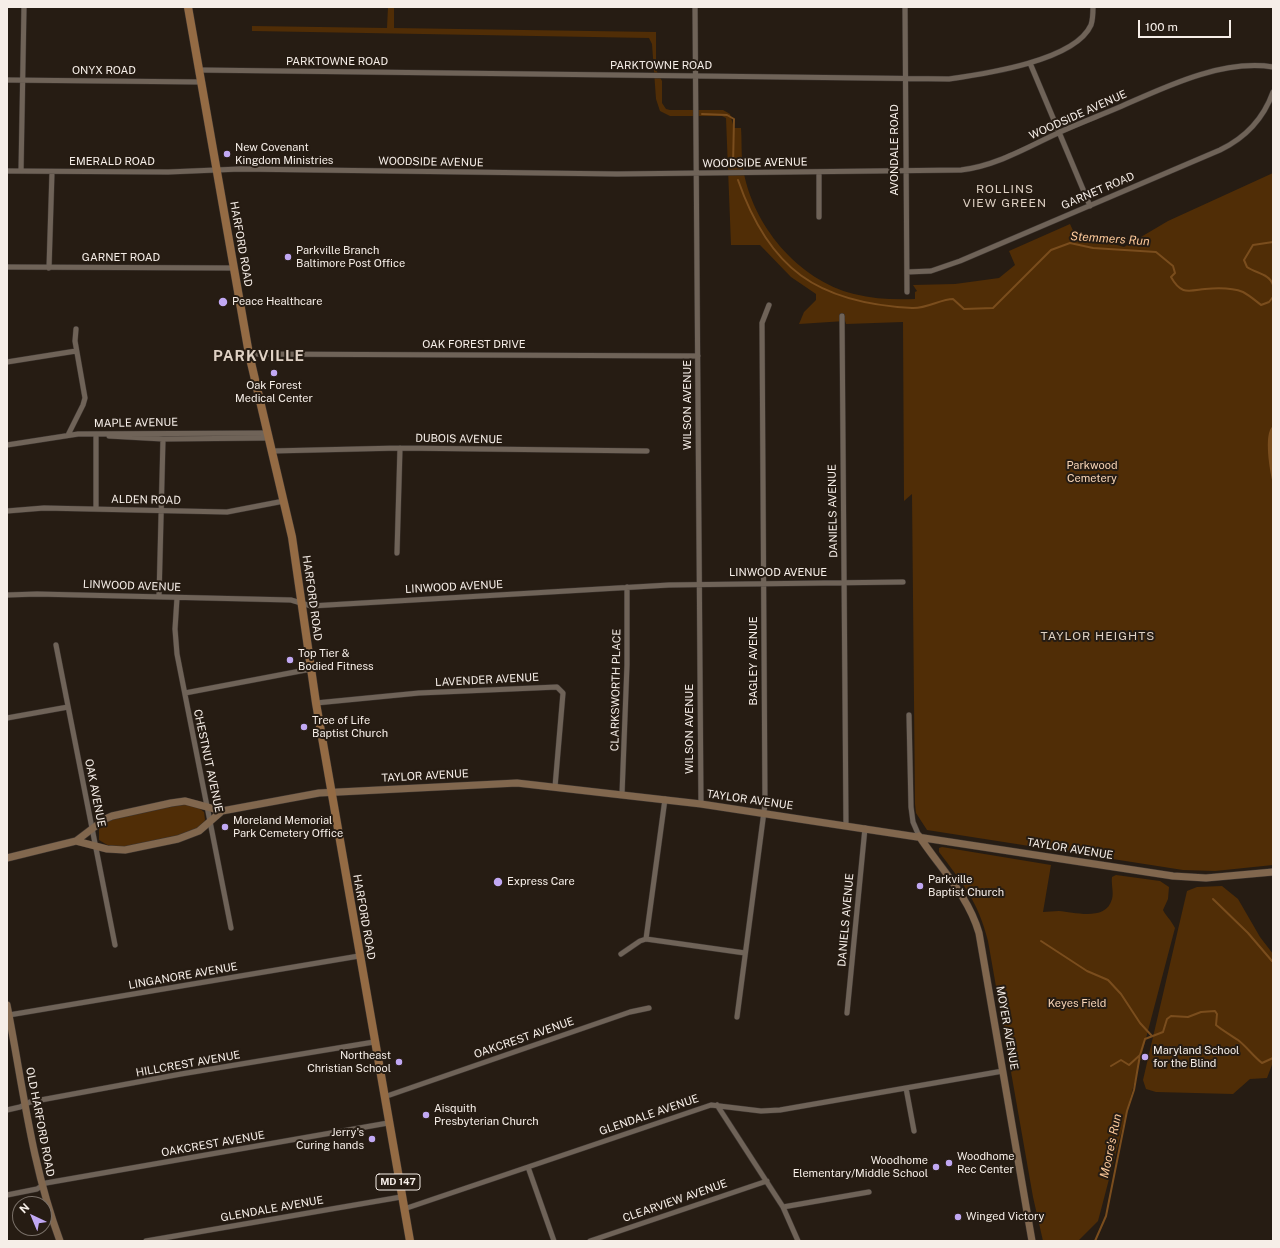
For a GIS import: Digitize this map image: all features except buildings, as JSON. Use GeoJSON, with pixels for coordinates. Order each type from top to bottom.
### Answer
{"type":"FeatureCollection","features":[{"type":"Feature","properties":{"kind":"main road","name":"HARFORD ROAD"},"geometry":{"type":"LineString","coordinates":[[188,7],[249,354],[284,500],[302,603],[316,703],[331,792],[388,1123],[410,1241]]}},
{"type":"Feature","properties":{"kind":"main road","name":"TAYLOR AVENUE"},"geometry":{"type":"LineString","coordinates":[[7,858],[76,841],[112,816],[171,803],[193,802],[222,811],[307,794],[501,783],[622,794],[764,812],[1177,877],[1206,878],[1273,872]]}},
{"type":"Feature","properties":{"kind":"main road","name":"TAYLOR AVENUE"},"geometry":{"type":"LineString","coordinates":[[76,841],[95,846],[124,850],[170,841],[194,834],[222,811]]}},
{"type":"Feature","properties":{"kind":"main road","name":"MOYER AVENUE"},"geometry":{"type":"LineString","coordinates":[[918,836],[962,894],[977,925],[1032,1241]]}},
{"type":"Feature","properties":{"kind":"main road","name":"OLD HARFORD ROAD"},"geometry":{"type":"LineString","coordinates":[[7,1005],[9,1026],[31,1142],[42,1186],[60,1241]]}},
{"type":"Feature","properties":{"kind":"street"},"geometry":{"type":"LineString","coordinates":[[21,171],[24,7]]}},
{"type":"Feature","properties":{"kind":"street","name":"WILSON AVENUE"},"geometry":{"type":"LineString","coordinates":[[695,7],[701,804]]}},
{"type":"Feature","properties":{"kind":"street","name":"AVONDALE ROAD"},"geometry":{"type":"LineString","coordinates":[[905,7],[907,292]]}},
{"type":"Feature","properties":{"kind":"street","name":"PARKTOWNE ROAD"},"geometry":{"type":"LineString","coordinates":[[199,70],[696,77],[765,75],[949,79],[1030,63],[1061,51],[1077,42],[1091,25],[1093,7]]}},
{"type":"Feature","properties":{"kind":"street"},"geometry":{"type":"LineString","coordinates":[[1030,63],[1090,206]]}},
{"type":"Feature","properties":{"kind":"street","name":"WOODSIDE AVENUE"},"geometry":{"type":"LineString","coordinates":[[217,172],[240,169],[697,174],[905,171],[976,168],[1010,155],[1135,100],[1208,72],[1242,66],[1273,67]]}},
{"type":"Feature","properties":{"kind":"street","name":"ONYX ROAD"},"geometry":{"type":"LineString","coordinates":[[7,80],[201,82]]}},
{"type":"Feature","properties":{"kind":"street","name":"GARNET ROAD"},"geometry":{"type":"LineString","coordinates":[[907,272],[931,271],[944,267],[1230,145],[1244,136],[1255,125],[1265,111],[1273,92]]}},
{"type":"Feature","properties":{"kind":"street","name":"EMERALD ROAD"},"geometry":{"type":"LineString","coordinates":[[7,171],[217,172]]}},
{"type":"Feature","properties":{"kind":"street"},"geometry":{"type":"LineString","coordinates":[[49,268],[52,172]]}},
{"type":"Feature","properties":{"kind":"street"},"geometry":{"type":"LineString","coordinates":[[819,172],[819,217]]}},
{"type":"Feature","properties":{"kind":"street","name":"GARNET ROAD"},"geometry":{"type":"LineString","coordinates":[[7,267],[234,268]]}},
{"type":"Feature","properties":{"kind":"street","name":"BAGLEY AVENUE"},"geometry":{"type":"LineString","coordinates":[[737,1016],[765,804],[762,322],[769,305]]}},
{"type":"Feature","properties":{"kind":"street","name":"DANIELS AVENUE"},"geometry":{"type":"LineString","coordinates":[[842,316],[846,825]]}},
{"type":"Feature","properties":{"kind":"street"},"geometry":{"type":"LineString","coordinates":[[68,435],[85,398],[76,351],[76,329]]}},
{"type":"Feature","properties":{"kind":"street"},"geometry":{"type":"LineString","coordinates":[[7,362],[76,351]]}},
{"type":"Feature","properties":{"kind":"street","name":"OAK FOREST DRIVE"},"geometry":{"type":"LineString","coordinates":[[249,354],[698,356]]}},
{"type":"Feature","properties":{"kind":"street"},"geometry":{"type":"LineString","coordinates":[[149,433],[149,439]]}},
{"type":"Feature","properties":{"kind":"street","name":"MAPLE AVENUE"},"geometry":{"type":"LineString","coordinates":[[7,445],[68,435],[149,433],[268,435]]}},
{"type":"Feature","properties":{"kind":"street"},"geometry":{"type":"LineString","coordinates":[[96,509],[96,435],[163,439],[268,435]]}},
{"type":"Feature","properties":{"kind":"street"},"geometry":{"type":"LineString","coordinates":[[159,597],[163,439]]}},
{"type":"Feature","properties":{"kind":"street"},"geometry":{"type":"LineString","coordinates":[[397,553],[400,448]]}},
{"type":"Feature","properties":{"kind":"street","name":"DUBOIS AVENUE"},"geometry":{"type":"LineString","coordinates":[[272,451],[400,448],[647,451]]}},
{"type":"Feature","properties":{"kind":"street","name":"ALDEN ROAD"},"geometry":{"type":"LineString","coordinates":[[7,511],[32,508],[227,512],[284,500]]}},
{"type":"Feature","properties":{"kind":"street","name":"LINWOOD AVENUE"},"geometry":{"type":"LineString","coordinates":[[7,595],[26,594],[291,600],[311,606],[699,584],[903,582]]}},
{"type":"Feature","properties":{"kind":"street","name":"CLARKSWORTH PLACE"},"geometry":{"type":"LineString","coordinates":[[622,794],[627,665],[627,587]]}},
{"type":"Feature","properties":{"kind":"street","name":"CHESTNUT AVENUE"},"geometry":{"type":"LineString","coordinates":[[177,598],[176,645],[231,928]]}},
{"type":"Feature","properties":{"kind":"street","name":"OAK AVENUE"},"geometry":{"type":"LineString","coordinates":[[56,646],[115,945]]}},
{"type":"Feature","properties":{"kind":"street"},"geometry":{"type":"LineString","coordinates":[[185,693],[311,669]]}},
{"type":"Feature","properties":{"kind":"street","name":"LAVENDER AVENUE"},"geometry":{"type":"LineString","coordinates":[[316,703],[419,693],[557,686],[563,693],[555,787]]}},
{"type":"Feature","properties":{"kind":"street"},"geometry":{"type":"LineString","coordinates":[[7,718],[68,707]]}},
{"type":"Feature","properties":{"kind":"street"},"geometry":{"type":"LineString","coordinates":[[909,715],[910,807],[918,836]]}},
{"type":"Feature","properties":{"kind":"street"},"geometry":{"type":"LineString","coordinates":[[646,939],[665,800]]}},
{"type":"Feature","properties":{"kind":"street","name":"DANIELS AVENUE"},"geometry":{"type":"LineString","coordinates":[[847,1013],[865,828]]}},
{"type":"Feature","properties":{"kind":"street"},"geometry":{"type":"LineString","coordinates":[[621,954],[640,941],[646,939],[745,953]]}},
{"type":"Feature","properties":{"kind":"street","name":"LINGANORE AVENUE"},"geometry":{"type":"LineString","coordinates":[[9,1015],[359,956]]}},
{"type":"Feature","properties":{"kind":"street","name":"OAKCREST AVENUE"},"geometry":{"type":"LineString","coordinates":[[384,1097],[630,1012],[649,1008]]}},
{"type":"Feature","properties":{"kind":"street","name":"HILLCREST AVENUE"},"geometry":{"type":"LineString","coordinates":[[7,1110],[25,1104],[181,1074],[374,1042]]}},
{"type":"Feature","properties":{"kind":"street","name":"GLENDALE AVENUE"},"geometry":{"type":"LineString","coordinates":[[404,1209],[711,1104],[753,1110],[773,1111],[1003,1071]]}},
{"type":"Feature","properties":{"kind":"street"},"geometry":{"type":"LineString","coordinates":[[906,1088],[914,1131]]}},
{"type":"Feature","properties":{"kind":"street"},"geometry":{"type":"LineString","coordinates":[[717,1104],[783,1207],[798,1241]]}},
{"type":"Feature","properties":{"kind":"street","name":"OAKCREST AVENUE"},"geometry":{"type":"LineString","coordinates":[[7,1195],[37,1189],[46,1183],[388,1123]]}},
{"type":"Feature","properties":{"kind":"street"},"geometry":{"type":"LineString","coordinates":[[528,1167],[554,1241]]}},
{"type":"Feature","properties":{"kind":"street","name":"CLEARVIEW AVENUE"},"geometry":{"type":"LineString","coordinates":[[590,1241],[767,1181]]}},
{"type":"Feature","properties":{"kind":"street"},"geometry":{"type":"LineString","coordinates":[[783,1207],[870,1192]]}},
{"type":"Feature","properties":{"kind":"street","name":"GLENDALE AVENUE"},"geometry":{"type":"LineString","coordinates":[[146,1241],[401,1196]]}},
{"type":"Feature","properties":{"kind":"green space","name":"Parkwood Cemetery"},"geometry":{"type":"Polygon","coordinates":[[[388,7],[394,7],[394,28],[656,32],[656,70],[662,81],[662,103],[666,109],[723,110],[730,114],[734,128],[741,128],[742,163],[748,189],[756,210],[767,229],[781,247],[797,263],[814,276],[834,287],[862,296],[884,299],[915,299],[915,292],[917,291],[913,285],[955,284],[999,278],[1015,265],[1009,251],[1070,224],[1076,237],[1113,237],[1117,245],[1124,247],[1168,221],[1273,173],[1273,865],[1215,871],[1183,870],[927,830],[916,813],[915,804],[912,494],[904,501],[903,322],[846,324],[845,321],[799,324],[804,312],[816,300],[816,294],[791,277],[760,245],[731,245],[726,118],[722,116],[670,116],[660,111],[656,99],[652,44],[649,38],[252,31],[252,26],[387,28],[388,7]]]}},
{"type":"Feature","properties":{"kind":"green space"},"geometry":{"type":"Polygon","coordinates":[[[182,804],[195,805],[204,812],[205,820],[203,824],[191,833],[128,847],[109,846],[99,840],[99,827],[106,820],[182,804]]]}},
{"type":"Feature","properties":{"kind":"green space","name":"Keyes Field"},"geometry":{"type":"Polygon","coordinates":[[[942,847],[1051,865],[1043,912],[1059,911],[1089,914],[1103,911],[1109,906],[1112,899],[1112,877],[1116,875],[1160,881],[1169,887],[1168,899],[1163,910],[1175,928],[1098,1221],[1078,1241],[1043,1241],[1033,1197],[988,941],[980,915],[969,894],[939,852],[939,848],[942,847]]]}},
{"type":"Feature","properties":{"kind":"green space"},"geometry":{"type":"Polygon","coordinates":[[[1222,886],[1238,899],[1260,937],[1273,954],[1273,1062],[1267,1078],[1250,1079],[1233,1094],[1156,1092],[1146,1089],[1143,1080],[1187,891],[1197,887],[1222,886]]]}},
{"type":"Feature","properties":{"kind":"shaded area"},"geometry":{"type":"Polygon","coordinates":[[[1273,426],[1273,484],[1269,463],[1268,436],[1273,426]]]}},
{"type":"Feature","properties":{"kind":"waterway","name":"Stemmers Run"},"geometry":{"type":"LineString","coordinates":[[702,114],[727,115],[734,119],[733,166]]}},
{"type":"Feature","properties":{"kind":"waterway","name":"Stemmers Run"},"geometry":{"type":"LineString","coordinates":[[738,180],[750,211],[765,237],[782,258],[801,276],[823,289],[849,298],[879,305],[917,308],[948,299],[953,299],[964,309],[993,308],[1051,250],[1070,243],[1093,248],[1156,252],[1173,266],[1175,273],[1171,277],[1178,287],[1185,290],[1189,291],[1214,288],[1234,290],[1245,293],[1261,305],[1269,302],[1273,297]]}},
{"type":"Feature","properties":{"kind":"waterway","name":"Stemmers Run"},"geometry":{"type":"LineString","coordinates":[[1273,242],[1253,245],[1244,260],[1247,267],[1269,278],[1273,285]]}},
{"type":"Feature","properties":{"kind":"waterway","name":"Moore's Run"},"geometry":{"type":"LineString","coordinates":[[1213,899],[1248,933],[1272,961]]}},
{"type":"Feature","properties":{"kind":"waterway","name":"Moore's Run"},"geometry":{"type":"LineString","coordinates":[[1041,941],[1087,971],[1108,980],[1121,994],[1140,1023],[1152,1036]]}},
{"type":"Feature","properties":{"kind":"waterway","name":"Moore's Run"},"geometry":{"type":"LineString","coordinates":[[1095,1241],[1106,1216],[1127,1111],[1134,1090],[1140,1055],[1145,1039],[1163,1032],[1167,1019],[1171,1016],[1188,1017],[1201,1012],[1215,1011],[1217,1014],[1216,1025],[1238,1040],[1262,1063],[1273,1058]]}},
{"type":"Feature","properties":{"kind":"waterway","name":"Moore's Run"},"geometry":{"type":"LineString","coordinates":[[1111,1066],[1121,1060],[1129,1065],[1140,1055]]}},
{"type":"Feature","properties":{"kind":"place","name":"New Covenant Kingdom Ministries"},"geometry":{"type":"Point","coordinates":[227,154]}},
{"type":"Feature","properties":{"kind":"place","name":"Parkville Branch Baltimore Post Office"},"geometry":{"type":"Point","coordinates":[288,257]}},
{"type":"Feature","properties":{"kind":"place","name":"Peace Healthcare"},"geometry":{"type":"Point","coordinates":[223,302]}},
{"type":"Feature","properties":{"kind":"place","name":"Oak Forest Medical Center"},"geometry":{"type":"Point","coordinates":[274,373]}},
{"type":"Feature","properties":{"kind":"place","name":"Top Tier & Bodied Fitness"},"geometry":{"type":"Point","coordinates":[290,660]}},
{"type":"Feature","properties":{"kind":"place","name":"Tree of Life Baptist Church"},"geometry":{"type":"Point","coordinates":[304,727]}},
{"type":"Feature","properties":{"kind":"place","name":"Moreland Memorial Park Cemetery Office"},"geometry":{"type":"Point","coordinates":[225,827]}},
{"type":"Feature","properties":{"kind":"place","name":"Express Care"},"geometry":{"type":"Point","coordinates":[498,882]}},
{"type":"Feature","properties":{"kind":"place","name":"Parkville Baptist Church"},"geometry":{"type":"Point","coordinates":[920,886]}},
{"type":"Feature","properties":{"kind":"place","name":"Maryland School for the Blind"},"geometry":{"type":"Point","coordinates":[1145,1057]}},
{"type":"Feature","properties":{"kind":"place","name":"Northeast Christian School"},"geometry":{"type":"Point","coordinates":[399,1062]}},
{"type":"Feature","properties":{"kind":"place","name":"Aisquith Presbyterian Church"},"geometry":{"type":"Point","coordinates":[426,1115]}},
{"type":"Feature","properties":{"kind":"place","name":"Jerry's Curing hands"},"geometry":{"type":"Point","coordinates":[372,1139]}},
{"type":"Feature","properties":{"kind":"place","name":"Woodhome Rec Center"},"geometry":{"type":"Point","coordinates":[949,1163]}},
{"type":"Feature","properties":{"kind":"place","name":"Woodhome Elementary/Middle School"},"geometry":{"type":"Point","coordinates":[936,1167]}},
{"type":"Feature","properties":{"kind":"place","name":"Winged Victory"},"geometry":{"type":"Point","coordinates":[958,1217]}},
{"type":"Feature","properties":{"kind":"district","name":"ROLLINS VIEW GREEN"},"geometry":{"type":"Point","coordinates":[1005,196]}},
{"type":"Feature","properties":{"kind":"district","name":"PARKVILLE"},"geometry":{"type":"Point","coordinates":[259,356]}},
{"type":"Feature","properties":{"kind":"district","name":"TAYLOR HEIGHTS"},"geometry":{"type":"Point","coordinates":[1098,636]}}]}
